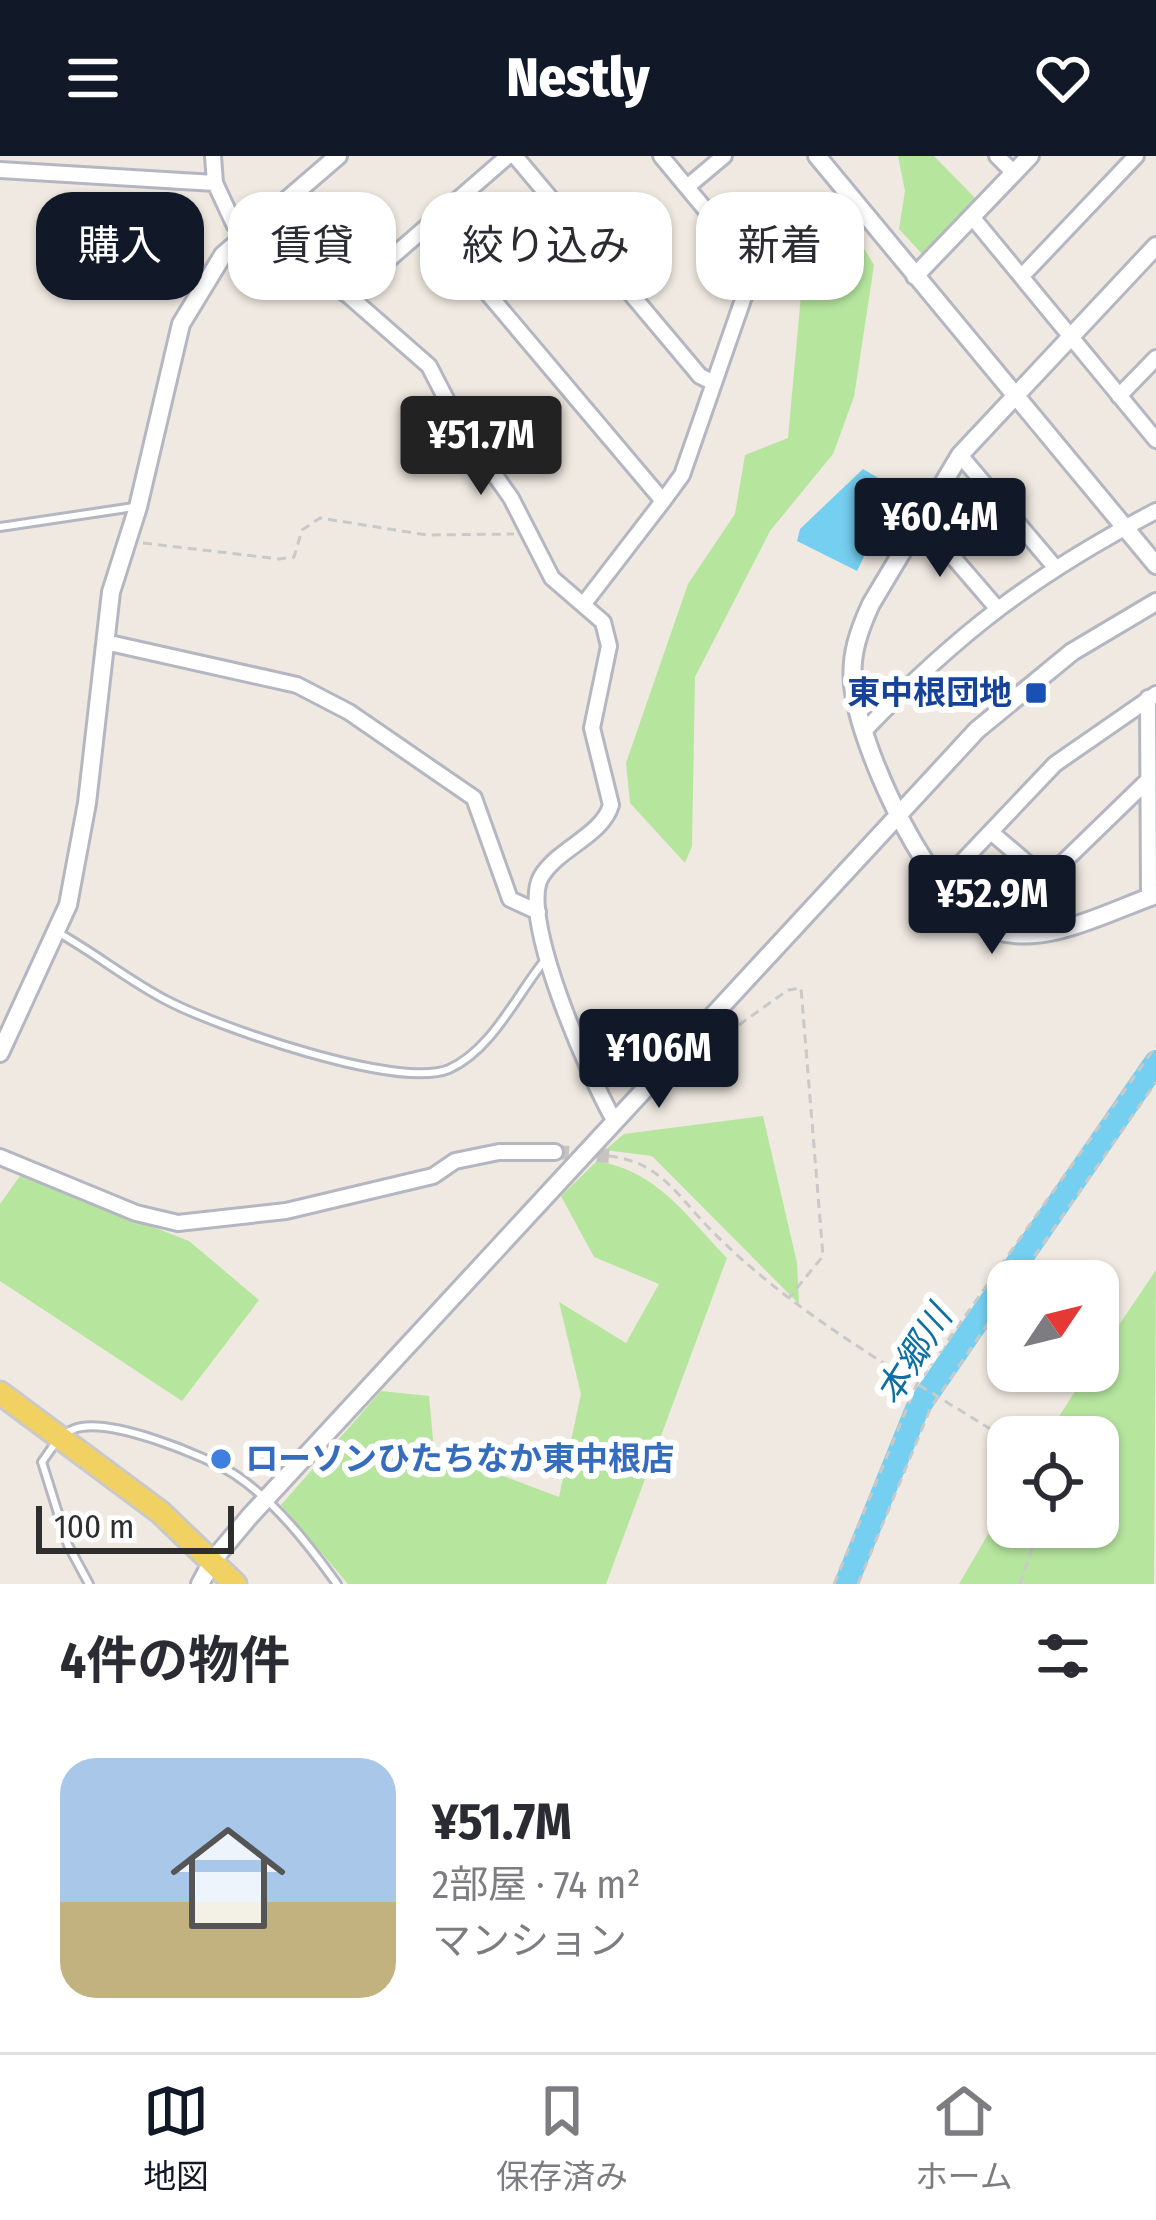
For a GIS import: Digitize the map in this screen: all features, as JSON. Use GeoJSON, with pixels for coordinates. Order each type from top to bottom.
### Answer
{"type":"FeatureCollection","features":[{"type":"Feature","properties":{"kind":"main road"},"geometry":{"type":"LineString","coordinates":[[0,1393],[160,1512],[235,1584]]}},
{"type":"Feature","properties":{"kind":"street"},"geometry":{"type":"LineString","coordinates":[[213,156],[215,183],[228,212]]}},
{"type":"Feature","properties":{"kind":"street"},"geometry":{"type":"LineString","coordinates":[[469,192],[512,156],[700,376],[714,383]]}},
{"type":"Feature","properties":{"kind":"street"},"geometry":{"type":"LineString","coordinates":[[586,601],[682,475],[754,268],[662,156]]}},
{"type":"Feature","properties":{"kind":"street"},"geometry":{"type":"LineString","coordinates":[[687,187],[724,156]]}},
{"type":"Feature","properties":{"kind":"street"},"geometry":{"type":"LineString","coordinates":[[817,156],[1156,565]]}},
{"type":"Feature","properties":{"kind":"street"},"geometry":{"type":"LineString","coordinates":[[997,156],[1014,172]]}},
{"type":"Feature","properties":{"kind":"street"},"geometry":{"type":"LineString","coordinates":[[915,276],[1030,156]]}},
{"type":"Feature","properties":{"kind":"street"},"geometry":{"type":"LineString","coordinates":[[1022,276],[1136,156]]}},
{"type":"Feature","properties":{"kind":"street"},"geometry":{"type":"LineString","coordinates":[[294,192],[332,158]]}},
{"type":"Feature","properties":{"kind":"street"},"geometry":{"type":"LineString","coordinates":[[0,170],[215,183]]}},
{"type":"Feature","properties":{"kind":"street"},"geometry":{"type":"LineString","coordinates":[[973,218],[1156,440]]}},
{"type":"Feature","properties":{"kind":"street"},"geometry":{"type":"LineString","coordinates":[[396,254],[420,234]]}},
{"type":"Feature","properties":{"kind":"street"},"geometry":{"type":"LineString","coordinates":[[1152,696],[1146,782],[1152,896],[1063,928],[1013,934],[974,919],[942,883],[897,812],[864,730],[852,677],[859,630],[960,455],[1156,245]]}},
{"type":"Feature","properties":{"kind":"street"},"geometry":{"type":"LineString","coordinates":[[0,1053],[58,932],[87,803],[111,592],[138,507],[181,324],[203,283],[228,255]]}},
{"type":"Feature","properties":{"kind":"street"},"geometry":{"type":"LineString","coordinates":[[354,300],[429,366],[460,426],[511,498],[552,578],[586,601],[608,634],[592,728],[611,805],[601,823],[543,873],[536,892],[548,958],[582,1060],[614,1120]]}},
{"type":"Feature","properties":{"kind":"street"},"geometry":{"type":"LineString","coordinates":[[493,300],[663,501]]}},
{"type":"Feature","properties":{"kind":"street"},"geometry":{"type":"LineString","coordinates":[[1119,396],[1156,358]]}},
{"type":"Feature","properties":{"kind":"street"},"geometry":{"type":"LineString","coordinates":[[960,455],[1054,566]]}},
{"type":"Feature","properties":{"kind":"street"},"geometry":{"type":"LineString","coordinates":[[864,730],[941,651],[996,607],[1054,566],[1156,511]]}},
{"type":"Feature","properties":{"kind":"street"},"geometry":{"type":"LineString","coordinates":[[921,520],[996,607]]}},
{"type":"Feature","properties":{"kind":"street"},"geometry":{"type":"LineString","coordinates":[[200,1584],[213,1560],[265,1500],[897,812],[1003,704],[1072,652],[1156,602]]}},
{"type":"Feature","properties":{"kind":"street"},"geometry":{"type":"LineString","coordinates":[[105,642],[297,685],[349,712],[474,798],[510,899],[538,911]]}},
{"type":"Feature","properties":{"kind":"street"},"geometry":{"type":"LineString","coordinates":[[942,883],[1055,764],[1152,696]]}},
{"type":"Feature","properties":{"kind":"street"},"geometry":{"type":"LineString","coordinates":[[992,832],[1046,879],[1146,782]]}},
{"type":"Feature","properties":{"kind":"street"},"geometry":{"type":"LineString","coordinates":[[0,1156],[136,1213],[178,1223],[286,1211],[433,1176],[455,1161],[499,1152],[555,1152]]}},
{"type":"Feature","properties":{"kind":"lane"},"geometry":{"type":"LineString","coordinates":[[0,527],[84,510],[138,507]]}},
{"type":"Feature","properties":{"kind":"lane"},"geometry":{"type":"LineString","coordinates":[[58,932],[164,999],[203,1017],[363,1069],[446,1070],[471,1052],[548,958]]}},
{"type":"Feature","properties":{"kind":"lane"},"geometry":{"type":"LineString","coordinates":[[89,1584],[68,1545],[42,1462],[60,1437],[77,1427],[124,1431],[234,1474],[313,1550],[337,1584]]}},
{"type":"Feature","properties":{"kind":"path"},"geometry":{"type":"LineString","coordinates":[[128,540],[279,560],[294,557],[302,530],[320,518],[394,525],[427,535],[527,531]]}},
{"type":"Feature","properties":{"kind":"path"},"geometry":{"type":"LineString","coordinates":[[708,1019],[722,1037],[788,990],[801,988],[824,1256],[788,1299]]}},
{"type":"Feature","properties":{"kind":"path"},"geometry":{"type":"LineString","coordinates":[[834,1584],[920,1386],[1156,1046]]}},
{"type":"Feature","properties":{"kind":"path"},"geometry":{"type":"LineString","coordinates":[[1032,1260],[1156,1082]]}},
{"type":"Feature","properties":{"kind":"path"},"geometry":{"type":"LineString","coordinates":[[609,1156],[633,1159],[665,1176],[727,1246],[788,1299],[987,1427]]}},
{"type":"Feature","properties":{"kind":"path"},"geometry":{"type":"LineString","coordinates":[[859,1584],[935,1394],[987,1323]]}},
{"type":"Feature","properties":{"kind":"path"},"geometry":{"type":"LineString","coordinates":[[1020,1584],[1032,1548]]}},
{"type":"Feature","properties":{"kind":"green space"},"geometry":{"type":"Polygon","coordinates":[[[898,156],[934,156],[977,200],[924,256],[899,229],[905,191],[898,156]]]}},
{"type":"Feature","properties":{"kind":"green space"},"geometry":{"type":"Polygon","coordinates":[[[864,248],[874,265],[854,397],[833,454],[770,531],[695,677],[692,846],[685,863],[630,803],[626,763],[688,584],[735,514],[745,455],[788,438],[801,300],[864,300],[864,248]]]}},
{"type":"Feature","properties":{"kind":"green space"},"geometry":{"type":"Polygon","coordinates":[[[763,1116],[797,1263],[799,1304],[652,1156],[605,1150],[624,1134],[763,1116]]]}},
{"type":"Feature","properties":{"kind":"green space"},"geometry":{"type":"Polygon","coordinates":[[[597,1161],[654,1185],[727,1258],[606,1584],[348,1584],[281,1505],[381,1391],[429,1396],[434,1450],[559,1497],[581,1394],[559,1302],[626,1343],[659,1284],[594,1257],[561,1196],[597,1161]]]}},
{"type":"Feature","properties":{"kind":"green space"},"geometry":{"type":"Polygon","coordinates":[[[20,1176],[189,1241],[259,1300],[182,1401],[0,1281],[0,1204],[20,1176]]]}},
{"type":"Feature","properties":{"kind":"green space"},"geometry":{"type":"Polygon","coordinates":[[[1156,1270],[1154,1584],[959,1584],[987,1536],[987,1548],[1119,1548],[1119,1416],[1059,1416],[1075,1392],[1119,1392],[1119,1325],[1156,1270]]]}},
{"type":"Feature","properties":{"kind":"water"},"geometry":{"type":"Polygon","coordinates":[[[863,469],[897,489],[857,571],[797,541],[800,529],[863,469]]]}},
{"type":"Feature","properties":{"kind":"waterway","name":"本郷川"},"geometry":{"type":"LineString","coordinates":[[846,1584],[917,1409],[1156,1062]]}},
{"type":"Feature","properties":{"kind":"tunnel"},"geometry":{"type":"LineString","coordinates":[[555,1152],[609,1156]]}},
{"type":"Feature","properties":{"kind":"place","name":"東中根団地"},"geometry":{"type":"Point","coordinates":[1036,693]}},
{"type":"Feature","properties":{"kind":"place","name":"ローソンひたちなか東中根店"},"geometry":{"type":"Point","coordinates":[221,1459]}}]}
